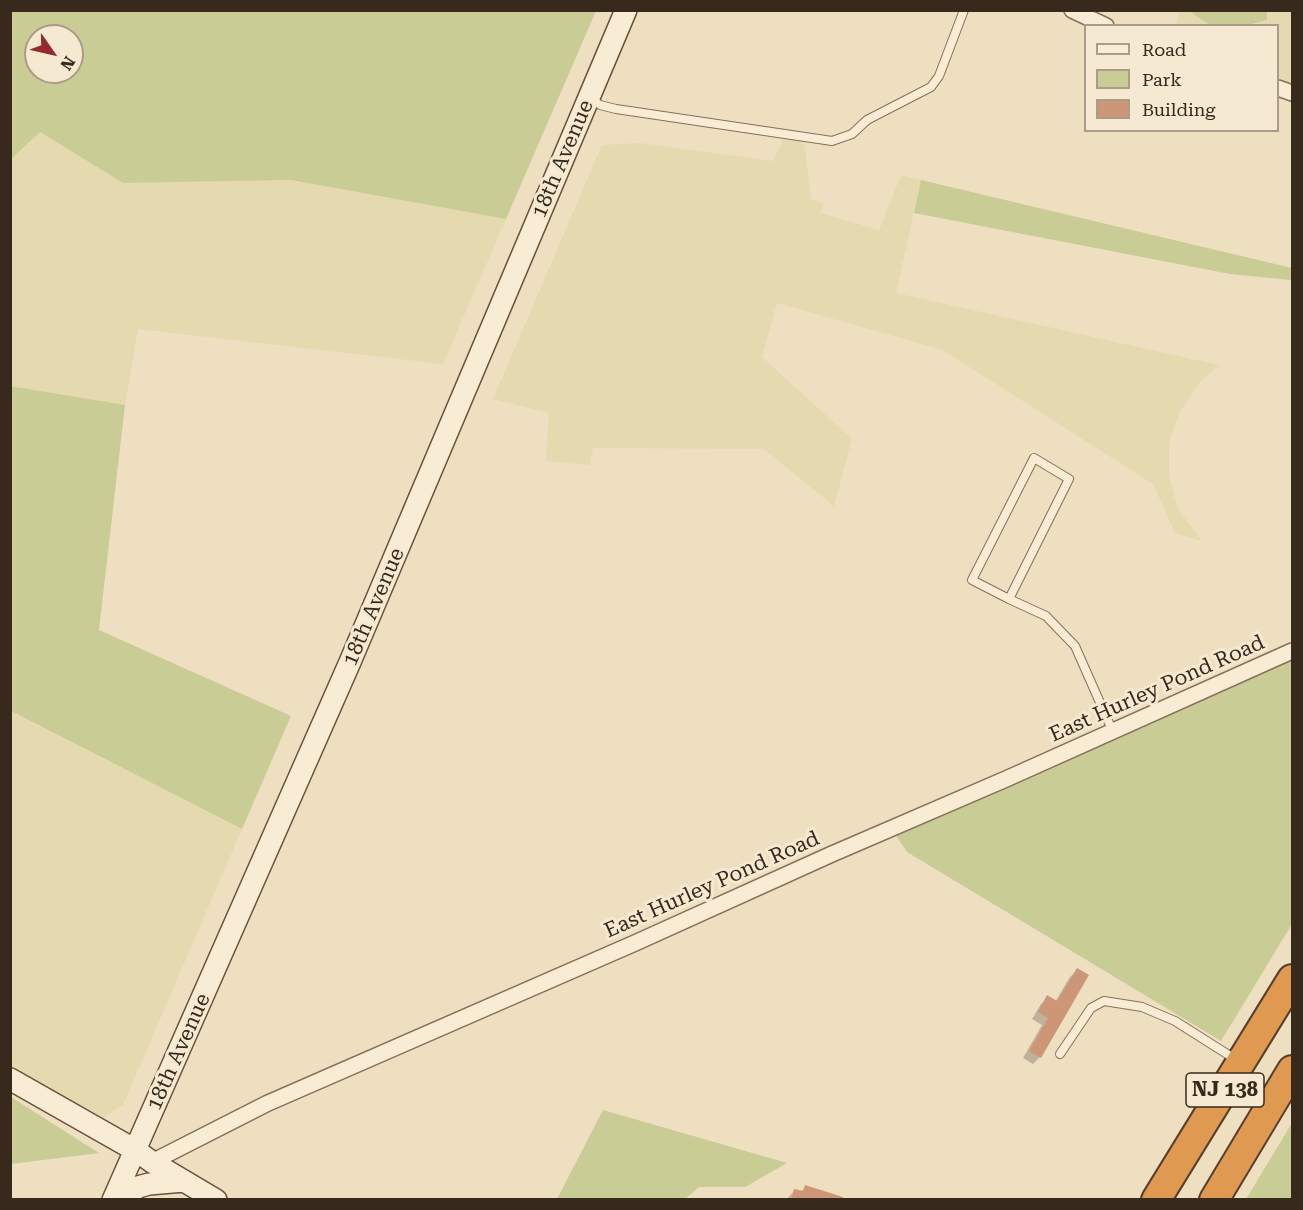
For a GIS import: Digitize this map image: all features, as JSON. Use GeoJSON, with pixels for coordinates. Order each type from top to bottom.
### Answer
{"type":"FeatureCollection","features":[{"type":"Feature","properties":{"kind":"highway","name":"NJ 138"},"geometry":{"type":"LineString","coordinates":[[1156,1200],[1293,980]]}},
{"type":"Feature","properties":{"kind":"highway","name":"NJ 138"},"geometry":{"type":"LineString","coordinates":[[1214,1200],[1293,1070]]}},
{"type":"Feature","properties":{"kind":"street","name":"18th Avenue"},"geometry":{"type":"LineString","coordinates":[[113,1200],[143,1156],[626,10]]}},
{"type":"Feature","properties":{"kind":"street"},"geometry":{"type":"LineString","coordinates":[[1072,10],[1102,24]]}},
{"type":"Feature","properties":{"kind":"street","name":"East Hurley Pond Road"},"geometry":{"type":"LineString","coordinates":[[143,1156],[635,943],[1293,651]]}},
{"type":"Feature","properties":{"kind":"street"},"geometry":{"type":"LineString","coordinates":[[10,1078],[216,1200]]}},
{"type":"Feature","properties":{"kind":"street"},"geometry":{"type":"LineString","coordinates":[[123,1200],[138,1187],[184,1181]]}},
{"type":"Feature","properties":{"kind":"lane"},"geometry":{"type":"LineString","coordinates":[[590,96],[600,105],[616,109],[832,141],[852,134],[867,120],[931,87],[939,76],[964,10]]}},
{"type":"Feature","properties":{"kind":"lane"},"geometry":{"type":"LineString","coordinates":[[1009,599],[1069,479],[1034,458],[972,580],[1009,599],[1046,616],[1075,646],[1113,732]]}},
{"type":"Feature","properties":{"kind":"lane"},"geometry":{"type":"LineString","coordinates":[[1060,1054],[1091,1008],[1104,1001],[1142,1007],[1175,1021],[1241,1064]]}},
{"type":"Feature","properties":{"kind":"shaded area"},"geometry":{"type":"Polygon","coordinates":[[[1179,11],[1189,11],[1208,24],[1176,24],[1179,11]]]}},
{"type":"Feature","properties":{"kind":"shaded area"},"geometry":{"type":"Polygon","coordinates":[[[1267,11],[1292,11],[1292,93],[1279,88],[1279,24],[1254,24],[1267,20],[1267,11]]]}},
{"type":"Feature","properties":{"kind":"shaded area"},"geometry":{"type":"Polygon","coordinates":[[[40,132],[123,183],[291,180],[506,219],[443,364],[138,329],[125,405],[11,386],[11,159],[40,132]]]}},
{"type":"Feature","properties":{"kind":"shaded area"},"geometry":{"type":"Polygon","coordinates":[[[785,136],[804,140],[811,199],[823,204],[821,213],[879,230],[901,175],[921,180],[896,293],[1219,365],[1199,383],[1181,410],[1169,441],[1169,476],[1178,509],[1202,541],[1175,533],[1153,484],[943,350],[777,303],[762,357],[852,439],[834,506],[764,449],[593,448],[590,465],[546,461],[549,413],[493,399],[602,145],[640,143],[773,161],[785,136]]]}},
{"type":"Feature","properties":{"kind":"shaded area"},"geometry":{"type":"Polygon","coordinates":[[[10,711],[242,829],[123,1105],[104,1117],[11,1071],[10,711]]]}},
{"type":"Feature","properties":{"kind":"green space"},"geometry":{"type":"Polygon","coordinates":[[[11,10],[596,10],[506,219],[291,180],[123,183],[40,132],[11,159],[11,10]]]}},
{"type":"Feature","properties":{"kind":"green space"},"geometry":{"type":"Polygon","coordinates":[[[1189,11],[1267,11],[1267,20],[1252,24],[1208,24],[1189,11]]]}},
{"type":"Feature","properties":{"kind":"green space"},"geometry":{"type":"Polygon","coordinates":[[[921,180],[1292,268],[1292,279],[1230,274],[914,213],[921,180]]]}},
{"type":"Feature","properties":{"kind":"green space"},"geometry":{"type":"Polygon","coordinates":[[[10,386],[125,405],[99,630],[291,716],[242,829],[11,711],[10,386]]]}},
{"type":"Feature","properties":{"kind":"green space"},"geometry":{"type":"Polygon","coordinates":[[[1292,649],[1292,924],[1221,1041],[907,852],[890,827],[1292,649]]]}},
{"type":"Feature","properties":{"kind":"green space"},"geometry":{"type":"Polygon","coordinates":[[[11,1097],[99,1153],[11,1164],[11,1097]]]}},
{"type":"Feature","properties":{"kind":"green space"},"geometry":{"type":"Polygon","coordinates":[[[603,1110],[787,1163],[745,1187],[699,1187],[685,1199],[557,1199],[603,1110]]]}},
{"type":"Feature","properties":{"kind":"green space"},"geometry":{"type":"Polygon","coordinates":[[[1292,1123],[1292,1199],[1246,1199],[1292,1123]]]}},
{"type":"Feature","properties":{"kind":"building"},"geometry":{"type":"Polygon","coordinates":[[[1077,968],[1089,975],[1041,1058],[1029,1051],[1048,1018],[1038,1012],[1047,995],[1057,1001],[1077,968]]]}},
{"type":"Feature","properties":{"kind":"building"},"geometry":{"type":"Polygon","coordinates":[[[805,1185],[843,1197],[842,1200],[791,1200],[794,1189],[803,1191],[805,1185]]]}}]}
